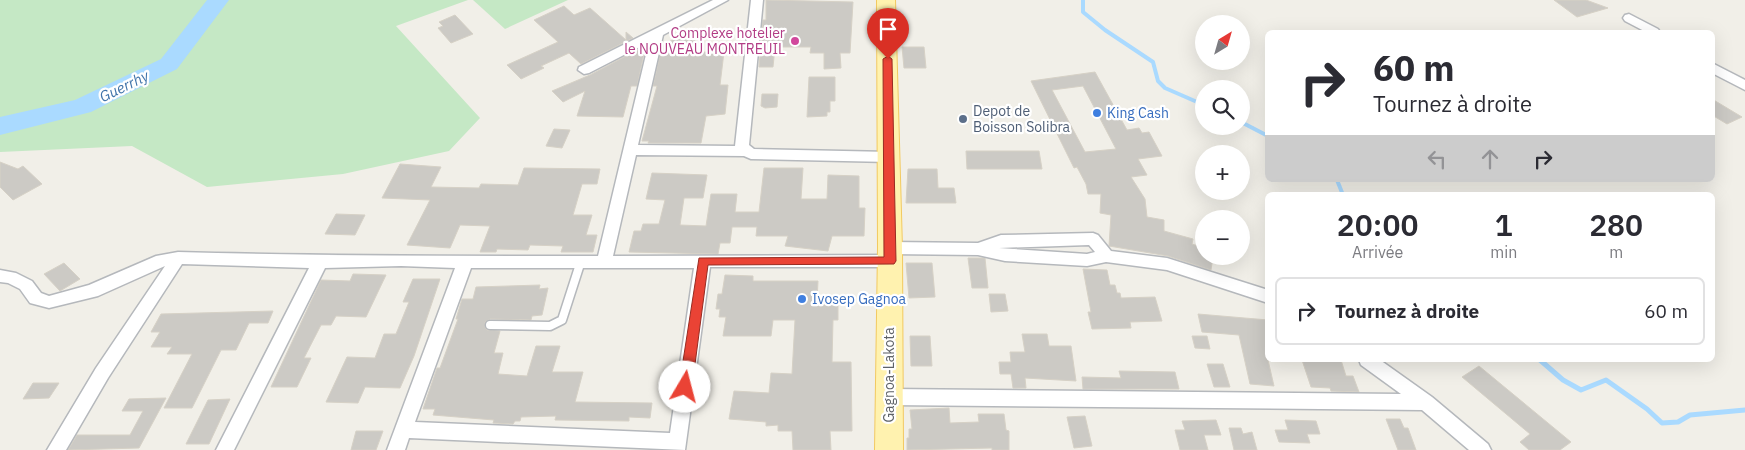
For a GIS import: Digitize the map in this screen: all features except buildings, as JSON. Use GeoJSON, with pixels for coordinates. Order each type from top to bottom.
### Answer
{"type":"FeatureCollection","features":[{"type":"Feature","properties":{"kind":"main road","name":"Gagnoa-Lakota"},"geometry":{"type":"LineString","coordinates":[[886,0],[890,157],[889,450]]}},
{"type":"Feature","properties":{"kind":"street"},"geometry":{"type":"LineString","coordinates":[[584,70],[722,0]]}},
{"type":"Feature","properties":{"kind":"street"},"geometry":{"type":"LineString","coordinates":[[757,0],[742,146],[746,151],[751,154],[890,157]]}},
{"type":"Feature","properties":{"kind":"street"},"geometry":{"type":"LineString","coordinates":[[1629,18],[1650,30]]}},
{"type":"Feature","properties":{"kind":"street"},"geometry":{"type":"LineString","coordinates":[[604,262],[658,33]]}},
{"type":"Feature","properties":{"kind":"street"},"geometry":{"type":"LineString","coordinates":[[1715,69],[1745,86]]}},
{"type":"Feature","properties":{"kind":"street"},"geometry":{"type":"LineString","coordinates":[[630,150],[746,151]]}},
{"type":"Feature","properties":{"kind":"street"},"geometry":{"type":"LineString","coordinates":[[0,276],[10,277],[26,285],[36,298],[49,302],[92,292],[161,260],[178,258],[320,262],[401,260],[465,262],[703,261],[890,255],[978,249],[1005,255],[1087,260],[1106,256],[1167,264],[1265,296]]}},
{"type":"Feature","properties":{"kind":"street"},"geometry":{"type":"LineString","coordinates":[[56,450],[102,372],[178,258]]}},
{"type":"Feature","properties":{"kind":"street"},"geometry":{"type":"LineString","coordinates":[[404,430],[677,445],[703,261]]}},
{"type":"Feature","properties":{"kind":"street"},"geometry":{"type":"LineString","coordinates":[[225,450],[320,262]]}},
{"type":"Feature","properties":{"kind":"street"},"geometry":{"type":"LineString","coordinates":[[396,450],[465,262]]}},
{"type":"Feature","properties":{"kind":"street"},"geometry":{"type":"LineString","coordinates":[[1369,362],[1426,402],[1482,450]]}},
{"type":"Feature","properties":{"kind":"street"},"geometry":{"type":"LineString","coordinates":[[890,397],[1426,402]]}},
{"type":"Feature","properties":{"kind":"lane"},"geometry":{"type":"LineString","coordinates":[[490,326],[550,326],[562,320],[581,261]]}},
{"type":"Feature","properties":{"kind":"green space"},"geometry":{"type":"Polygon","coordinates":[[[0,0],[468,0],[396,26],[480,118],[449,151],[343,174],[207,187],[132,146],[0,152],[0,0]]]}},
{"type":"Feature","properties":{"kind":"green space"},"geometry":{"type":"Polygon","coordinates":[[[473,0],[568,0],[505,29],[473,0]]]}},
{"type":"Feature","properties":{"kind":"waterway","name":"Guerrhy"},"geometry":{"type":"LineString","coordinates":[[0,126],[82,106],[169,64],[218,0]]}},
{"type":"Feature","properties":{"kind":"waterway"},"geometry":{"type":"LineString","coordinates":[[1083,0],[1083,12],[1105,30],[1153,62],[1158,81],[1165,88],[1195,101]]}},
{"type":"Feature","properties":{"kind":"waterway"},"geometry":{"type":"LineString","coordinates":[[1250,127],[1265,134]]}},
{"type":"Feature","properties":{"kind":"waterway"},"geometry":{"type":"LineString","coordinates":[[1338,182],[1342,192]]}},
{"type":"Feature","properties":{"kind":"waterway"},"geometry":{"type":"LineString","coordinates":[[1542,362],[1563,380],[1581,390],[1606,380],[1647,409],[1662,423],[1678,422],[1690,415],[1745,410]]}},
{"type":"Feature","properties":{"kind":"place","name":"Complexe hotelier le NOUVEAU MONTREUIL"},"geometry":{"type":"Point","coordinates":[795,41]}},
{"type":"Feature","properties":{"kind":"place","name":"King Cash"},"geometry":{"type":"Point","coordinates":[1097,113]}},
{"type":"Feature","properties":{"kind":"place","name":"Depot de Boisson Solibra"},"geometry":{"type":"Point","coordinates":[963,119]}},
{"type":"Feature","properties":{"kind":"place","name":"Ivosep Gagnoa"},"geometry":{"type":"Point","coordinates":[802,299]}},
{"type":"Feature","properties":{"kind":"route"},"geometry":{"type":"LineString","coordinates":[[685,387],[703,261],[890,261],[888,59]]}}]}
